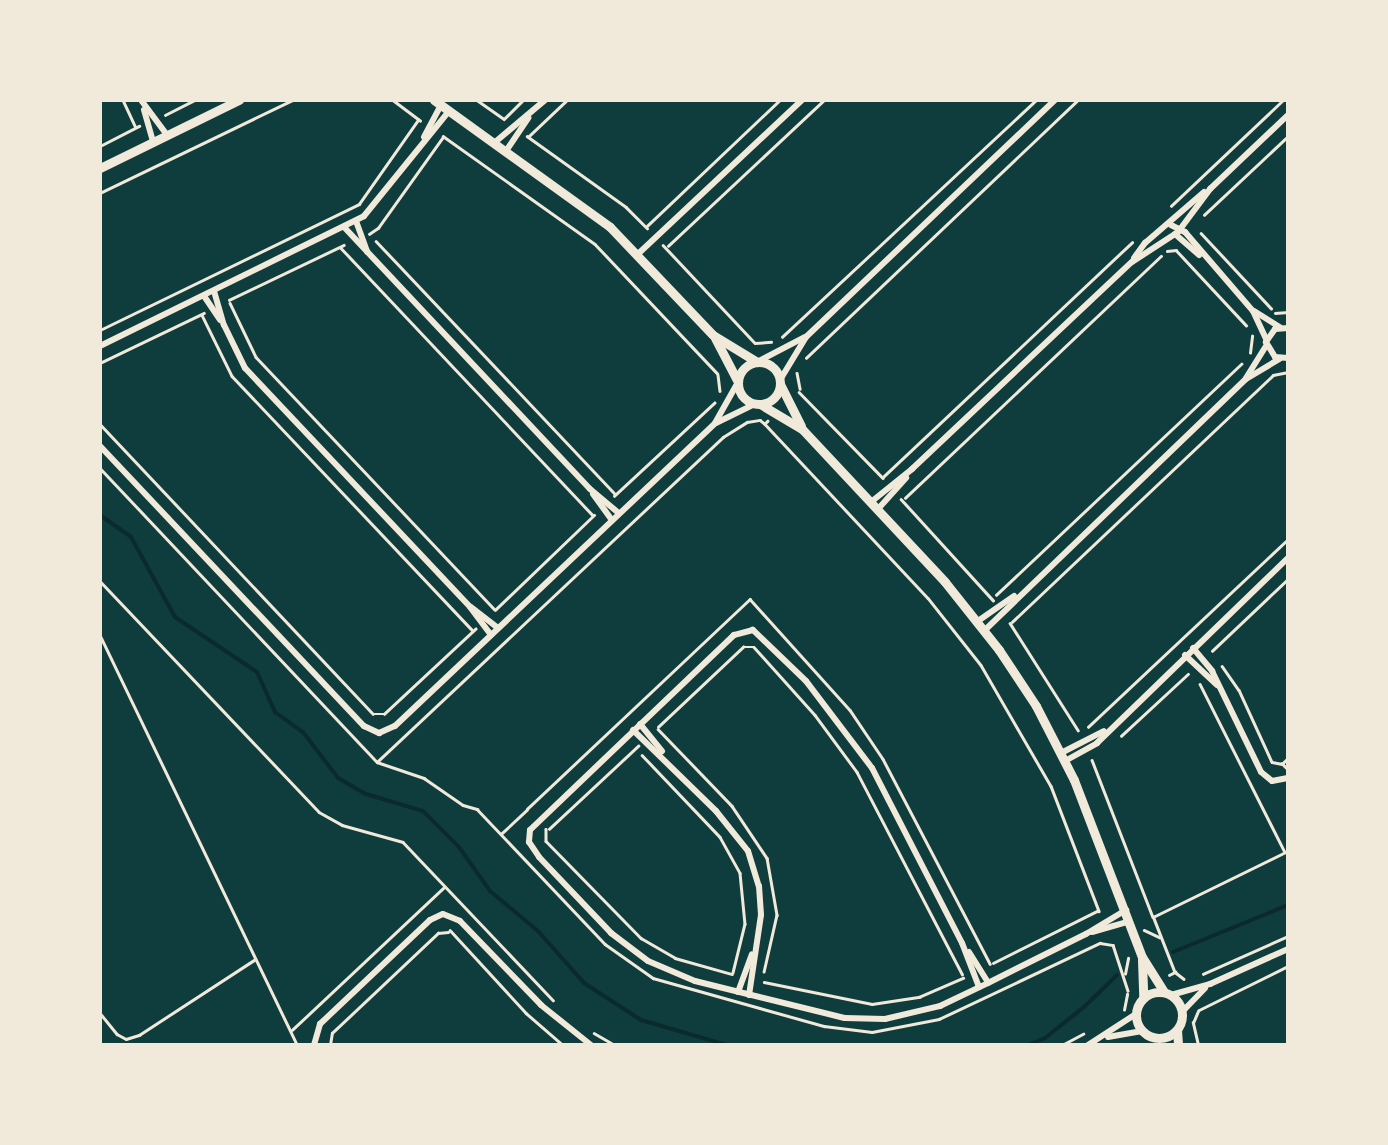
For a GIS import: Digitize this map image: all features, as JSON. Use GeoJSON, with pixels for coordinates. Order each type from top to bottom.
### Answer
{"type":"FeatureCollection","features":[{"type":"Feature","properties":{"kind":"street"},"geometry":{"type":"LineString","coordinates":[[100,168],[240,100]]}},
{"type":"Feature","properties":{"kind":"street"},"geometry":{"type":"LineString","coordinates":[[494,143],[545,100]]}},
{"type":"Feature","properties":{"kind":"street"},"geometry":{"type":"LineString","coordinates":[[638,254],[802,100]]}},
{"type":"Feature","properties":{"kind":"street"},"geometry":{"type":"LineString","coordinates":[[715,424],[744,368],[806,337],[1054,100]]}},
{"type":"Feature","properties":{"kind":"street"},"geometry":{"type":"LineString","coordinates":[[142,102],[167,135]]}},
{"type":"Feature","properties":{"kind":"street"},"geometry":{"type":"LineString","coordinates":[[142,102],[153,142]]}},
{"type":"Feature","properties":{"kind":"street"},"geometry":{"type":"LineString","coordinates":[[100,346],[356,221],[373,208],[424,138],[441,105],[610,227],[714,335],[758,362],[770,365],[802,429]]}},
{"type":"Feature","properties":{"kind":"street"},"geometry":{"type":"LineString","coordinates":[[874,506],[1132,262],[1178,232],[1210,189],[1288,116]]}},
{"type":"Feature","properties":{"kind":"street"},"geometry":{"type":"LineString","coordinates":[[506,151],[516,128]]}},
{"type":"Feature","properties":{"kind":"street"},"geometry":{"type":"LineString","coordinates":[[1132,262],[1145,243],[1172,225],[1192,200],[1210,189]]}},
{"type":"Feature","properties":{"kind":"street"},"geometry":{"type":"LineString","coordinates":[[356,221],[367,254]]}},
{"type":"Feature","properties":{"kind":"street"},"geometry":{"type":"LineString","coordinates":[[1172,225],[1253,311],[1285,327],[1266,342],[1246,379]]}},
{"type":"Feature","properties":{"kind":"street"},"geometry":{"type":"LineString","coordinates":[[344,227],[616,517]]}},
{"type":"Feature","properties":{"kind":"street"},"geometry":{"type":"LineString","coordinates":[[214,292],[224,325]]}},
{"type":"Feature","properties":{"kind":"street"},"geometry":{"type":"LineString","coordinates":[[204,296],[250,373],[470,607],[491,635]]}},
{"type":"Feature","properties":{"kind":"street"},"geometry":{"type":"LineString","coordinates":[[985,630],[1001,610],[1246,379],[1285,359],[1266,342],[1253,311]]}},
{"type":"Feature","properties":{"kind":"street"},"geometry":{"type":"LineString","coordinates":[[714,335],[743,398],[778,412],[802,429],[978,621],[1063,757],[1142,957],[1144,998],[1136,1014],[1088,1045]]}},
{"type":"Feature","properties":{"kind":"street"},"geometry":{"type":"LineString","coordinates":[[100,446],[371,732],[379,734],[394,726],[715,424],[772,400],[806,337]]}},
{"type":"Feature","properties":{"kind":"street"},"geometry":{"type":"LineString","coordinates":[[1063,757],[1087,750],[1288,558]]}},
{"type":"Feature","properties":{"kind":"street"},"geometry":{"type":"LineString","coordinates":[[470,607],[498,628]]}},
{"type":"Feature","properties":{"kind":"street"},"geometry":{"type":"LineString","coordinates":[[978,621],[1001,610]]}},
{"type":"Feature","properties":{"kind":"street"},"geometry":{"type":"LineString","coordinates":[[988,983],[977,971],[872,768],[824,702],[758,632],[744,630],[734,635],[538,820],[528,834],[531,846],[621,942],[678,976],[845,1018],[885,1019],[927,1011],[988,983],[1105,925],[1126,910]]}},
{"type":"Feature","properties":{"kind":"street"},"geometry":{"type":"LineString","coordinates":[[1193,648],[1221,690],[1264,776],[1276,781],[1288,774]]}},
{"type":"Feature","properties":{"kind":"street"},"geometry":{"type":"LineString","coordinates":[[1184,656],[1221,690]]}},
{"type":"Feature","properties":{"kind":"street"},"geometry":{"type":"LineString","coordinates":[[636,727],[748,851],[761,900],[748,978],[749,996]]}},
{"type":"Feature","properties":{"kind":"street"},"geometry":{"type":"LineString","coordinates":[[1063,757],[1109,728]]}},
{"type":"Feature","properties":{"kind":"street"},"geometry":{"type":"LineString","coordinates":[[314,1045],[320,1024],[430,920],[444,914],[460,921],[541,1005],[591,1045]]}},
{"type":"Feature","properties":{"kind":"street"},"geometry":{"type":"LineString","coordinates":[[1105,925],[1130,922]]}},
{"type":"Feature","properties":{"kind":"street"},"geometry":{"type":"LineString","coordinates":[[1144,998],[1210,984],[1288,949]]}},
{"type":"Feature","properties":{"kind":"street"},"geometry":{"type":"LineString","coordinates":[[1142,957],[1182,1012]]}},
{"type":"Feature","properties":{"kind":"street"},"geometry":{"type":"LineString","coordinates":[[977,971],[979,987]]}},
{"type":"Feature","properties":{"kind":"street"},"geometry":{"type":"LineString","coordinates":[[738,992],[748,978]]}},
{"type":"Feature","properties":{"kind":"street"},"geometry":{"type":"LineString","coordinates":[[1178,1045],[1182,1012],[1210,984]]}},
{"type":"Feature","properties":{"kind":"street"},"geometry":{"type":"LineString","coordinates":[[1136,1014],[1143,1032]]}},
{"type":"Feature","properties":{"kind":"street"},"geometry":{"type":"LineString","coordinates":[[1102,1038],[1143,1032],[1159,1041],[1177,1030]]}},
{"type":"Feature","properties":{"kind":"path"},"geometry":{"type":"LineString","coordinates":[[123,100],[136,128]]}},
{"type":"Feature","properties":{"kind":"path"},"geometry":{"type":"LineString","coordinates":[[100,193],[292,100]]}},
{"type":"Feature","properties":{"kind":"path"},"geometry":{"type":"LineString","coordinates":[[392,100],[595,244],[717,373]]}},
{"type":"Feature","properties":{"kind":"path"},"geometry":{"type":"LineString","coordinates":[[477,100],[626,207],[755,344],[772,342],[792,330],[1036,100]]}},
{"type":"Feature","properties":{"kind":"path"},"geometry":{"type":"LineString","coordinates":[[504,119],[524,100]]}},
{"type":"Feature","properties":{"kind":"path"},"geometry":{"type":"LineString","coordinates":[[528,137],[568,100]]}},
{"type":"Feature","properties":{"kind":"path"},"geometry":{"type":"LineString","coordinates":[[646,227],[780,100]]}},
{"type":"Feature","properties":{"kind":"path"},"geometry":{"type":"LineString","coordinates":[[666,248],[824,100]]}},
{"type":"Feature","properties":{"kind":"path"},"geometry":{"type":"LineString","coordinates":[[1078,100],[806,358],[796,376],[800,391],[992,598],[1080,734],[1288,540]]}},
{"type":"Feature","properties":{"kind":"path"},"geometry":{"type":"LineString","coordinates":[[1170,206],[1283,100]]}},
{"type":"Feature","properties":{"kind":"path"},"geometry":{"type":"LineString","coordinates":[[100,330],[358,204],[419,119]]}},
{"type":"Feature","properties":{"kind":"path"},"geometry":{"type":"LineString","coordinates":[[1197,225],[1288,136]]}},
{"type":"Feature","properties":{"kind":"path"},"geometry":{"type":"LineString","coordinates":[[882,478],[1143,232]]}},
{"type":"Feature","properties":{"kind":"path"},"geometry":{"type":"LineString","coordinates":[[369,234],[615,494]]}},
{"type":"Feature","properties":{"kind":"path"},"geometry":{"type":"LineString","coordinates":[[340,247],[594,515]]}},
{"type":"Feature","properties":{"kind":"path"},"geometry":{"type":"LineString","coordinates":[[902,500],[1166,251],[1176,250],[1254,333]]}},
{"type":"Feature","properties":{"kind":"path"},"geometry":{"type":"LineString","coordinates":[[229,300],[256,358],[495,610]]}},
{"type":"Feature","properties":{"kind":"path"},"geometry":{"type":"LineString","coordinates":[[201,314],[232,376],[473,632]]}},
{"type":"Feature","properties":{"kind":"path"},"geometry":{"type":"LineString","coordinates":[[772,342],[778,352]]}},
{"type":"Feature","properties":{"kind":"path"},"geometry":{"type":"LineString","coordinates":[[992,598],[1250,356]]}},
{"type":"Feature","properties":{"kind":"path"},"geometry":{"type":"LineString","coordinates":[[1010,623],[1273,375],[1288,372]]}},
{"type":"Feature","properties":{"kind":"path"},"geometry":{"type":"LineString","coordinates":[[788,402],[800,391]]}},
{"type":"Feature","properties":{"kind":"path"},"geometry":{"type":"LineString","coordinates":[[487,617],[720,393]]}},
{"type":"Feature","properties":{"kind":"path"},"geometry":{"type":"LineString","coordinates":[[765,424],[778,412]]}},
{"type":"Feature","properties":{"kind":"path"},"geometry":{"type":"LineString","coordinates":[[377,762],[722,436],[746,422],[765,424],[928,598],[982,665],[1050,786],[1128,990]]}},
{"type":"Feature","properties":{"kind":"path"},"geometry":{"type":"LineString","coordinates":[[100,424],[373,714],[384,714],[480,624]]}},
{"type":"Feature","properties":{"kind":"path"},"geometry":{"type":"LineString","coordinates":[[100,468],[377,762],[424,778],[477,809],[605,944],[640,972],[681,990],[841,1030],[887,1031],[927,1024],[1088,946],[1112,945]]}},
{"type":"Feature","properties":{"kind":"path"},"geometry":{"type":"LineString","coordinates":[[1211,652],[1288,579]]}},
{"type":"Feature","properties":{"kind":"path"},"geometry":{"type":"LineString","coordinates":[[100,581],[319,812],[342,825],[400,839],[562,1008]]}},
{"type":"Feature","properties":{"kind":"path"},"geometry":{"type":"LineString","coordinates":[[501,834],[750,599],[758,608]]}},
{"type":"Feature","properties":{"kind":"path"},"geometry":{"type":"LineString","coordinates":[[100,635],[297,1045]]}},
{"type":"Feature","properties":{"kind":"path"},"geometry":{"type":"LineString","coordinates":[[964,978],[856,772],[816,715],[754,647],[743,647],[548,830],[546,842],[641,938],[676,958],[748,978],[872,1004],[919,998],[964,978],[1099,910]]}},
{"type":"Feature","properties":{"kind":"path"},"geometry":{"type":"LineString","coordinates":[[1122,735],[1189,672]]}},
{"type":"Feature","properties":{"kind":"path"},"geometry":{"type":"LineString","coordinates":[[636,748],[720,837],[740,872],[746,924],[732,974]]}},
{"type":"Feature","properties":{"kind":"path"},"geometry":{"type":"LineString","coordinates":[[1087,750],[1175,972]]}},
{"type":"Feature","properties":{"kind":"path"},"geometry":{"type":"LineString","coordinates":[[1288,758],[1282,764],[1288,774]]}},
{"type":"Feature","properties":{"kind":"path"},"geometry":{"type":"LineString","coordinates":[[527,809],[548,830]]}},
{"type":"Feature","properties":{"kind":"path"},"geometry":{"type":"LineString","coordinates":[[1153,916],[1288,850]]}},
{"type":"Feature","properties":{"kind":"path"},"geometry":{"type":"LineString","coordinates":[[291,1031],[445,886]]}},
{"type":"Feature","properties":{"kind":"path"},"geometry":{"type":"LineString","coordinates":[[330,1045],[332,1034],[438,933],[449,932],[460,921]]}},
{"type":"Feature","properties":{"kind":"path"},"geometry":{"type":"LineString","coordinates":[[449,932],[563,1045]]}},
{"type":"Feature","properties":{"kind":"path"},"geometry":{"type":"LineString","coordinates":[[100,1012],[117,1034],[126,1038],[139,1035],[256,958]]}},
{"type":"Feature","properties":{"kind":"path"},"geometry":{"type":"LineString","coordinates":[[1198,1011],[1288,966]]}},
{"type":"Feature","properties":{"kind":"path"},"geometry":{"type":"LineString","coordinates":[[595,1034],[615,1045]]}},
{"type":"Feature","properties":{"kind":"path"},"geometry":{"type":"LineString","coordinates":[[1195,1045],[1196,1039]]}},
{"type":"Feature","properties":{"kind":"waterway"},"geometry":{"type":"LineString","coordinates":[[100,515],[131,537],[175,617],[257,672],[275,712],[303,732],[338,778],[366,794],[423,811],[459,847],[490,891],[538,931],[584,983],[641,1020],[727,1045]]}},
{"type":"Feature","properties":{"kind":"waterway"},"geometry":{"type":"LineString","coordinates":[[1173,952],[1288,905]]}},
{"type":"Feature","properties":{"kind":"waterway"},"geometry":{"type":"LineString","coordinates":[[1028,1045],[1045,1038],[1117,975]]}}]}
